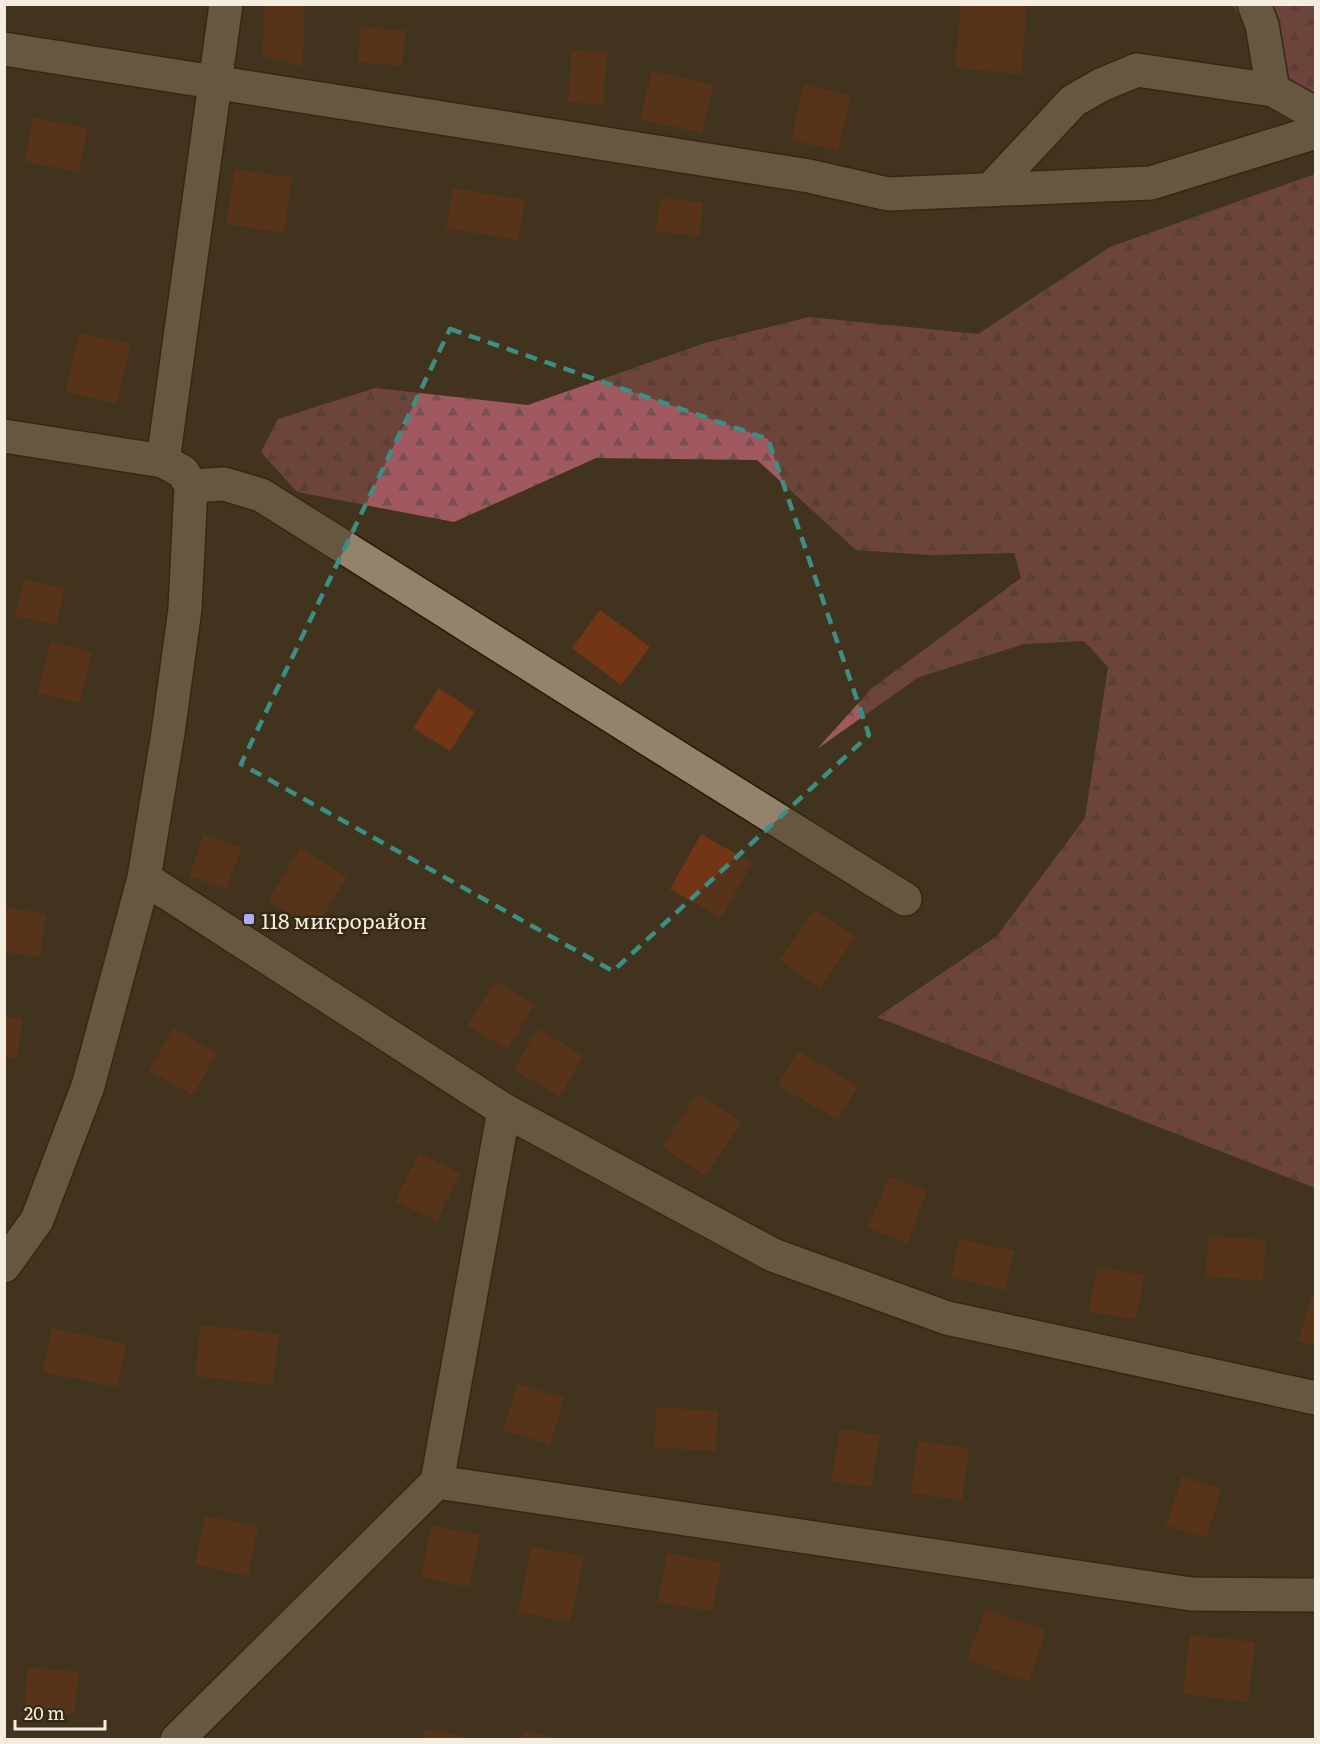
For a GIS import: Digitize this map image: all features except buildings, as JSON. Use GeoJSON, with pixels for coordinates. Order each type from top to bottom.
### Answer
{"type":"FeatureCollection","features":[{"type":"Feature","properties":{"kind":"street"},"geometry":{"type":"LineString","coordinates":[[163,461],[226,4]]}},
{"type":"Feature","properties":{"kind":"street"},"geometry":{"type":"LineString","coordinates":[[1254,4],[1262,25],[1273,90]]}},
{"type":"Feature","properties":{"kind":"street"},"geometry":{"type":"LineString","coordinates":[[4,49],[809,176],[888,194],[1152,183],[1316,132]]}},
{"type":"Feature","properties":{"kind":"street"},"geometry":{"type":"LineString","coordinates":[[990,190],[1073,101],[1101,85],[1137,70],[1273,90],[1316,114]]}},
{"type":"Feature","properties":{"kind":"street"},"geometry":{"type":"LineString","coordinates":[[4,436],[163,461],[183,472],[191,486],[185,609],[168,733],[144,878],[88,1086],[37,1220],[4,1266]]}},
{"type":"Feature","properties":{"kind":"street"},"geometry":{"type":"LineString","coordinates":[[191,486],[224,484],[261,495],[523,659],[674,757],[905,899]]}},
{"type":"Feature","properties":{"kind":"street"},"geometry":{"type":"LineString","coordinates":[[144,878],[504,1110],[773,1254],[947,1318],[1316,1398]]}},
{"type":"Feature","properties":{"kind":"street"},"geometry":{"type":"LineString","coordinates":[[177,1740],[437,1482],[504,1110]]}},
{"type":"Feature","properties":{"kind":"street"},"geometry":{"type":"LineString","coordinates":[[437,1482],[1191,1594],[1316,1595]]}},
{"type":"Feature","properties":{"kind":"highlighted area"},"geometry":{"type":"Polygon","coordinates":[[[450,329],[768,439],[869,735],[613,971],[241,764],[450,329]]]}},
{"type":"Feature","properties":{"kind":"green space"},"geometry":{"type":"Polygon","coordinates":[[[1233,5],[1315,5],[1315,94],[1309,96],[1269,71],[1233,5]]]}},
{"type":"Feature","properties":{"kind":"green space"},"geometry":{"type":"Polygon","coordinates":[[[1315,174],[1315,1188],[877,1017],[997,936],[1085,818],[1108,667],[1084,641],[1024,644],[919,677],[817,749],[872,688],[1021,578],[1014,553],[931,555],[856,550],[757,460],[596,458],[454,522],[297,492],[261,452],[278,419],[375,388],[528,405],[705,343],[809,317],[978,334],[1110,247],[1315,174]]]}},
{"type":"Feature","properties":{"kind":"place","name":"118 микрорайон"},"geometry":{"type":"Point","coordinates":[249,919]}}]}
